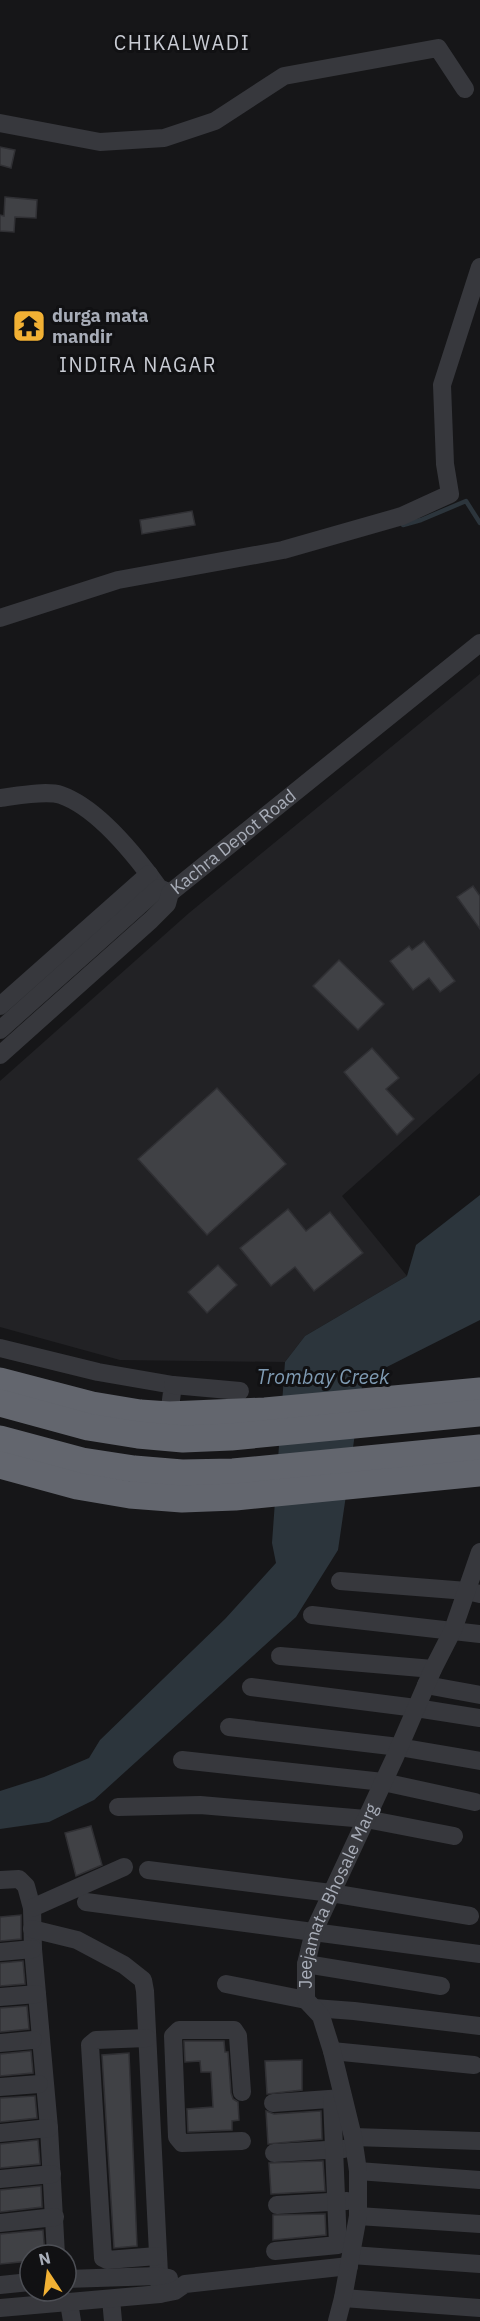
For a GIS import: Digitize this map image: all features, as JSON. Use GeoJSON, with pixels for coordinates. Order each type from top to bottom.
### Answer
{"type":"FeatureCollection","features":[{"type":"Feature","properties":{"kind":"highway"},"geometry":{"type":"LineString","coordinates":[[0,1381],[85,1403],[140,1413],[169,1415],[265,1411],[480,1391]]}},
{"type":"Feature","properties":{"kind":"highway"},"geometry":{"type":"LineString","coordinates":[[0,1403],[88,1427],[183,1439],[231,1437],[480,1413]]}},
{"type":"Feature","properties":{"kind":"highway"},"geometry":{"type":"LineString","coordinates":[[0,1439],[82,1461],[182,1473],[233,1472],[480,1448]]}},
{"type":"Feature","properties":{"kind":"highway"},"geometry":{"type":"LineString","coordinates":[[0,1465],[77,1486],[130,1495],[182,1499],[235,1497],[480,1473]]}},
{"type":"Feature","properties":{"kind":"street"},"geometry":{"type":"LineString","coordinates":[[0,123],[100,142],[164,138],[215,121],[284,76],[438,48],[465,89]]}},
{"type":"Feature","properties":{"kind":"street"},"geometry":{"type":"LineString","coordinates":[[0,618],[118,580],[283,550],[402,516],[450,494],[445,464],[442,385],[480,267]]}},
{"type":"Feature","properties":{"kind":"street","name":"Kachra Depot Road"},"geometry":{"type":"LineString","coordinates":[[0,1055],[151,920],[167,903],[159,885],[480,643]]}},
{"type":"Feature","properties":{"kind":"street"},"geometry":{"type":"LineString","coordinates":[[0,798],[27,794],[59,794],[89,811],[159,885]]}},
{"type":"Feature","properties":{"kind":"street"},"geometry":{"type":"LineString","coordinates":[[0,1006],[159,885]]}},
{"type":"Feature","properties":{"kind":"street"},"geometry":{"type":"LineString","coordinates":[[0,1030],[159,885]]}},
{"type":"Feature","properties":{"kind":"street"},"geometry":{"type":"LineString","coordinates":[[0,1348],[92,1371],[173,1385],[240,1391]]}},
{"type":"Feature","properties":{"kind":"street"},"geometry":{"type":"LineString","coordinates":[[85,1403],[92,1371]]}},
{"type":"Feature","properties":{"kind":"street"},"geometry":{"type":"LineString","coordinates":[[169,1415],[173,1385]]}},
{"type":"Feature","properties":{"kind":"street","name":"Jeejamata Bhosale Marg"},"geometry":{"type":"LineString","coordinates":[[337,2321],[358,2208],[358,2171],[354,2143],[338,2098],[332,2051],[321,2016],[310,2004],[306,1964],[314,1931],[429,1677],[473,1592],[480,1552]]}},
{"type":"Feature","properties":{"kind":"street"},"geometry":{"type":"LineString","coordinates":[[340,1581],[473,1592]]}},
{"type":"Feature","properties":{"kind":"street"},"geometry":{"type":"LineString","coordinates":[[312,1615],[480,1634]]}},
{"type":"Feature","properties":{"kind":"street"},"geometry":{"type":"LineString","coordinates":[[280,1656],[429,1677],[480,1695]]}},
{"type":"Feature","properties":{"kind":"street"},"geometry":{"type":"LineString","coordinates":[[251,1687],[480,1718]]}},
{"type":"Feature","properties":{"kind":"street"},"geometry":{"type":"LineString","coordinates":[[229,1727],[399,1747],[480,1761]]}},
{"type":"Feature","properties":{"kind":"street"},"geometry":{"type":"LineString","coordinates":[[182,1760],[383,1782],[475,1802]]}},
{"type":"Feature","properties":{"kind":"street"},"geometry":{"type":"LineString","coordinates":[[118,1807],[200,1805],[366,1819],[454,1836]]}},
{"type":"Feature","properties":{"kind":"street"},"geometry":{"type":"LineString","coordinates":[[32,1908],[124,1867]]}},
{"type":"Feature","properties":{"kind":"street"},"geometry":{"type":"LineString","coordinates":[[147,1870],[332,1893],[470,1916]]}},
{"type":"Feature","properties":{"kind":"street"},"geometry":{"type":"LineString","coordinates":[[0,1880],[19,1879],[26,1886],[32,1908],[33,1949],[49,2128],[56,2243]]}},
{"type":"Feature","properties":{"kind":"street"},"geometry":{"type":"LineString","coordinates":[[86,1902],[480,1954]]}},
{"type":"Feature","properties":{"kind":"street"},"geometry":{"type":"LineString","coordinates":[[32,1929],[77,1940],[124,1965],[143,1980],[159,2285]]}},
{"type":"Feature","properties":{"kind":"street"},"geometry":{"type":"LineString","coordinates":[[0,1952],[33,1949]]}},
{"type":"Feature","properties":{"kind":"street"},"geometry":{"type":"LineString","coordinates":[[306,1964],[441,1986]]}},
{"type":"Feature","properties":{"kind":"street"},"geometry":{"type":"LineString","coordinates":[[226,1984],[310,2004],[480,2026]]}},
{"type":"Feature","properties":{"kind":"street"},"geometry":{"type":"LineString","coordinates":[[0,1998],[37,1994]]}},
{"type":"Feature","properties":{"kind":"street"},"geometry":{"type":"LineString","coordinates":[[242,2092],[238,2036],[234,2030],[179,2030],[173,2036],[177,2137],[182,2143],[242,2141]]}},
{"type":"Feature","properties":{"kind":"street"},"geometry":{"type":"LineString","coordinates":[[147,2038],[96,2040],[90,2045],[103,2258],[107,2260],[157,2256]]}},
{"type":"Feature","properties":{"kind":"street"},"geometry":{"type":"LineString","coordinates":[[0,2043],[33,2040]]}},
{"type":"Feature","properties":{"kind":"street"},"geometry":{"type":"LineString","coordinates":[[332,2051],[474,2065]]}},
{"type":"Feature","properties":{"kind":"street"},"geometry":{"type":"LineString","coordinates":[[0,2087],[39,2084]]}},
{"type":"Feature","properties":{"kind":"street"},"geometry":{"type":"LineString","coordinates":[[150,2086],[174,2086]]}},
{"type":"Feature","properties":{"kind":"street"},"geometry":{"type":"LineString","coordinates":[[273,2103],[338,2098],[334,2150],[338,2245],[275,2251]]}},
{"type":"Feature","properties":{"kind":"street"},"geometry":{"type":"LineString","coordinates":[[0,2133],[49,2128]]}},
{"type":"Feature","properties":{"kind":"street"},"geometry":{"type":"LineString","coordinates":[[274,2153],[334,2150],[354,2143],[480,2141]]}},
{"type":"Feature","properties":{"kind":"street"},"geometry":{"type":"LineString","coordinates":[[358,2171],[480,2180]]}},
{"type":"Feature","properties":{"kind":"street"},"geometry":{"type":"LineString","coordinates":[[0,2179],[52,2174]]}},
{"type":"Feature","properties":{"kind":"street"},"geometry":{"type":"LineString","coordinates":[[277,2205],[337,2201],[358,2208],[480,2224]]}},
{"type":"Feature","properties":{"kind":"street"},"geometry":{"type":"LineString","coordinates":[[0,2223],[55,2217]]}},
{"type":"Feature","properties":{"kind":"street"},"geometry":{"type":"LineString","coordinates":[[313,2247],[315,2268]]}},
{"type":"Feature","properties":{"kind":"street"},"geometry":{"type":"LineString","coordinates":[[78,2280],[159,2285],[175,2291],[185,2284],[315,2268],[350,2260],[480,2264]]}},
{"type":"Feature","properties":{"kind":"street"},"geometry":{"type":"LineString","coordinates":[[0,2285],[18,2283]]}},
{"type":"Feature","properties":{"kind":"street"},"geometry":{"type":"LineString","coordinates":[[78,2299],[111,2299],[159,2285]]}},
{"type":"Feature","properties":{"kind":"street"},"geometry":{"type":"LineString","coordinates":[[343,2298],[480,2308]]}},
{"type":"Feature","properties":{"kind":"street"},"geometry":{"type":"LineString","coordinates":[[111,2299],[113,2321]]}},
{"type":"Feature","properties":{"kind":"street"},"geometry":{"type":"LineString","coordinates":[[0,2308],[36,2313],[53,2303]]}},
{"type":"Feature","properties":{"kind":"street"},"geometry":{"type":"LineString","coordinates":[[62,2303],[72,2321]]}},
{"type":"Feature","properties":{"kind":"shaded area"},"geometry":{"type":"Polygon","coordinates":[[[480,674],[480,1073],[342,1196],[407,1276],[305,1336],[285,1362],[120,1360],[0,1327],[0,1081],[189,913],[480,674]]]}},
{"type":"Feature","properties":{"kind":"water","name":"Trombay Creek"},"geometry":{"type":"Polygon","coordinates":[[[480,1195],[480,1320],[363,1379],[338,1550],[296,1617],[94,1800],[49,1822],[0,1829],[0,1791],[44,1777],[89,1758],[100,1740],[225,1619],[276,1563],[272,1543],[285,1362],[305,1336],[407,1276],[416,1245],[480,1195]]]}},
{"type":"Feature","properties":{"kind":"building"},"geometry":{"type":"Polygon","coordinates":[[[0,147],[15,150],[11,168],[0,165],[0,147]]]}},
{"type":"Feature","properties":{"kind":"building"},"geometry":{"type":"Polygon","coordinates":[[[5,197],[37,200],[36,218],[15,217],[14,232],[0,231],[0,215],[4,216],[5,197]]]}},
{"type":"Feature","properties":{"kind":"building"},"geometry":{"type":"Polygon","coordinates":[[[192,511],[195,525],[142,534],[140,520],[192,511]]]}},
{"type":"Feature","properties":{"kind":"building"},"geometry":{"type":"Polygon","coordinates":[[[473,886],[480,896],[480,929],[457,897],[473,886]]]}},
{"type":"Feature","properties":{"kind":"building"},"geometry":{"type":"Polygon","coordinates":[[[424,941],[455,981],[440,992],[429,978],[413,990],[390,961],[409,946],[412,950],[424,941]]]}},
{"type":"Feature","properties":{"kind":"building"},"geometry":{"type":"Polygon","coordinates":[[[339,960],[384,1004],[358,1030],[313,986],[339,960]]]}},
{"type":"Feature","properties":{"kind":"building"},"geometry":{"type":"Polygon","coordinates":[[[372,1048],[399,1078],[386,1089],[414,1119],[397,1135],[344,1072],[372,1048]]]}},
{"type":"Feature","properties":{"kind":"building"},"geometry":{"type":"Polygon","coordinates":[[[217,1088],[286,1164],[207,1235],[138,1159],[217,1088]]]}},
{"type":"Feature","properties":{"kind":"building"},"geometry":{"type":"Polygon","coordinates":[[[288,1209],[306,1231],[330,1212],[363,1253],[314,1291],[295,1267],[271,1286],[240,1248],[288,1209]]]}},
{"type":"Feature","properties":{"kind":"building"},"geometry":{"type":"Polygon","coordinates":[[[218,1265],[237,1285],[207,1313],[188,1292],[218,1265]]]}},
{"type":"Feature","properties":{"kind":"building"},"geometry":{"type":"Polygon","coordinates":[[[91,1826],[102,1865],[76,1876],[65,1833],[91,1826]]]}},
{"type":"Feature","properties":{"kind":"building"},"geometry":{"type":"Polygon","coordinates":[[[21,1915],[21,1939],[0,1941],[0,1917],[21,1915]]]}},
{"type":"Feature","properties":{"kind":"building"},"geometry":{"type":"Polygon","coordinates":[[[23,1961],[25,1984],[0,1986],[0,1963],[23,1961]]]}},
{"type":"Feature","properties":{"kind":"building"},"geometry":{"type":"Polygon","coordinates":[[[27,2006],[29,2029],[0,2032],[0,2008],[27,2006]]]}},
{"type":"Feature","properties":{"kind":"building"},"geometry":{"type":"Polygon","coordinates":[[[184,2041],[224,2041],[225,2052],[228,2052],[231,2093],[233,2099],[238,2102],[239,2120],[232,2121],[232,2130],[188,2132],[187,2109],[213,2107],[211,2072],[201,2072],[200,2061],[185,2062],[184,2041]]]}},
{"type":"Feature","properties":{"kind":"building"},"geometry":{"type":"Polygon","coordinates":[[[31,2051],[33,2073],[0,2076],[0,2054],[31,2051]]]}},
{"type":"Feature","properties":{"kind":"building"},"geometry":{"type":"Polygon","coordinates":[[[129,2053],[137,2246],[114,2248],[102,2055],[129,2053]]]}},
{"type":"Feature","properties":{"kind":"building"},"geometry":{"type":"Polygon","coordinates":[[[302,2060],[302,2090],[267,2094],[265,2061],[302,2060]]]}},
{"type":"Feature","properties":{"kind":"building"},"geometry":{"type":"Polygon","coordinates":[[[35,2096],[37,2118],[0,2122],[0,2098],[35,2096]]]}},
{"type":"Feature","properties":{"kind":"building"},"geometry":{"type":"Polygon","coordinates":[[[266,2111],[274,2114],[321,2111],[322,2139],[268,2144],[266,2111]]]}},
{"type":"Feature","properties":{"kind":"building"},"geometry":{"type":"Polygon","coordinates":[[[38,2140],[40,2164],[0,2168],[0,2144],[38,2140]]]}},
{"type":"Feature","properties":{"kind":"building"},"geometry":{"type":"Polygon","coordinates":[[[323,2161],[325,2191],[271,2194],[269,2163],[323,2161]]]}},
{"type":"Feature","properties":{"kind":"building"},"geometry":{"type":"Polygon","coordinates":[[[41,2186],[42,2207],[0,2212],[0,2190],[41,2186]]]}},
{"type":"Feature","properties":{"kind":"building"},"geometry":{"type":"Polygon","coordinates":[[[325,2214],[326,2235],[273,2240],[273,2215],[325,2214]]]}},
{"type":"Feature","properties":{"kind":"building"},"geometry":{"type":"Polygon","coordinates":[[[43,2230],[44,2243],[18,2243],[18,2262],[0,2264],[0,2234],[43,2230]]]}},
{"type":"Feature","properties":{"kind":"waterway"},"geometry":{"type":"LineString","coordinates":[[403,525],[466,501],[480,523]]}},
{"type":"Feature","properties":{"kind":"place","name":"durga mata mandir"},"geometry":{"type":"Point","coordinates":[29,326]}},
{"type":"Feature","properties":{"kind":"district","name":"CHIKALWADI"},"geometry":{"type":"Point","coordinates":[182,43]}},
{"type":"Feature","properties":{"kind":"district","name":"INDIRA NAGAR"},"geometry":{"type":"Point","coordinates":[138,365]}}]}
